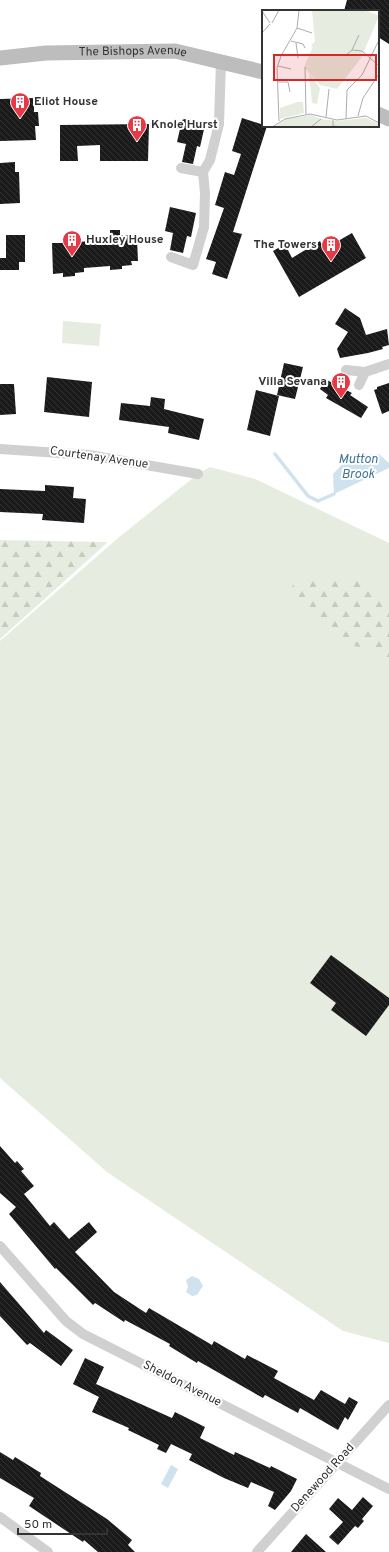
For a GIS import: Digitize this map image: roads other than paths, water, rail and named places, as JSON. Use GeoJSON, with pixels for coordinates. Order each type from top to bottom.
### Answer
{"type":"FeatureCollection","features":[{"type":"Feature","properties":{"kind":"street","name":"The Bishops Avenue"},"geometry":{"type":"LineString","coordinates":[[0,58],[46,53],[175,51],[262,72]]}},
{"type":"Feature","properties":{"kind":"street"},"geometry":{"type":"LineString","coordinates":[[171,257],[193,265],[204,227],[205,193],[203,172],[210,160],[219,124],[221,61]]}},
{"type":"Feature","properties":{"kind":"street"},"geometry":{"type":"LineString","coordinates":[[379,114],[389,119]]}},
{"type":"Feature","properties":{"kind":"street"},"geometry":{"type":"LineString","coordinates":[[181,168],[203,172]]}},
{"type":"Feature","properties":{"kind":"street"},"geometry":{"type":"LineString","coordinates":[[346,370],[365,372],[389,364]]}},
{"type":"Feature","properties":{"kind":"street"},"geometry":{"type":"LineString","coordinates":[[359,385],[365,372]]}},
{"type":"Feature","properties":{"kind":"street","name":"Courtenay Avenue"},"geometry":{"type":"LineString","coordinates":[[0,449],[89,455],[198,474]]}},
{"type":"Feature","properties":{"kind":"street","name":"Sheldon Avenue"},"geometry":{"type":"LineString","coordinates":[[0,1246],[66,1320],[82,1334],[336,1463],[389,1488]]}},
{"type":"Feature","properties":{"kind":"street","name":"Denewood Road"},"geometry":{"type":"LineString","coordinates":[[257,1552],[389,1405]]}},
{"type":"Feature","properties":{"kind":"street"},"geometry":{"type":"LineString","coordinates":[[0,1517],[48,1552]]}},
{"type":"Feature","properties":{"kind":"water","name":"Mutton Brook"},"geometry":{"type":"Polygon","coordinates":[[[352,454],[379,454],[389,463],[389,468],[334,494],[333,474],[352,454]]]}},
{"type":"Feature","properties":{"kind":"water"},"geometry":{"type":"Polygon","coordinates":[[[192,1276],[199,1279],[203,1286],[197,1295],[192,1296],[186,1292],[188,1287],[186,1280],[192,1276]]]}},
{"type":"Feature","properties":{"kind":"water"},"geometry":{"type":"Polygon","coordinates":[[[171,1465],[178,1469],[168,1488],[161,1484],[171,1465]]]}},
{"type":"Feature","properties":{"kind":"waterway"},"geometry":{"type":"LineString","coordinates":[[275,454],[308,496],[318,501],[334,494]]}},
{"type":"Feature","properties":{"kind":"place","name":"Eliot House"},"geometry":{"type":"Point","coordinates":[20,119]}},
{"type":"Feature","properties":{"kind":"place","name":"Knole Hurst"},"geometry":{"type":"Point","coordinates":[137,142]}},
{"type":"Feature","properties":{"kind":"place","name":"Huxley House"},"geometry":{"type":"Point","coordinates":[72,257]}},
{"type":"Feature","properties":{"kind":"place","name":"The Towers"},"geometry":{"type":"Point","coordinates":[331,262]}},
{"type":"Feature","properties":{"kind":"place","name":"Villa Sevana"},"geometry":{"type":"Point","coordinates":[341,399]}}]}
